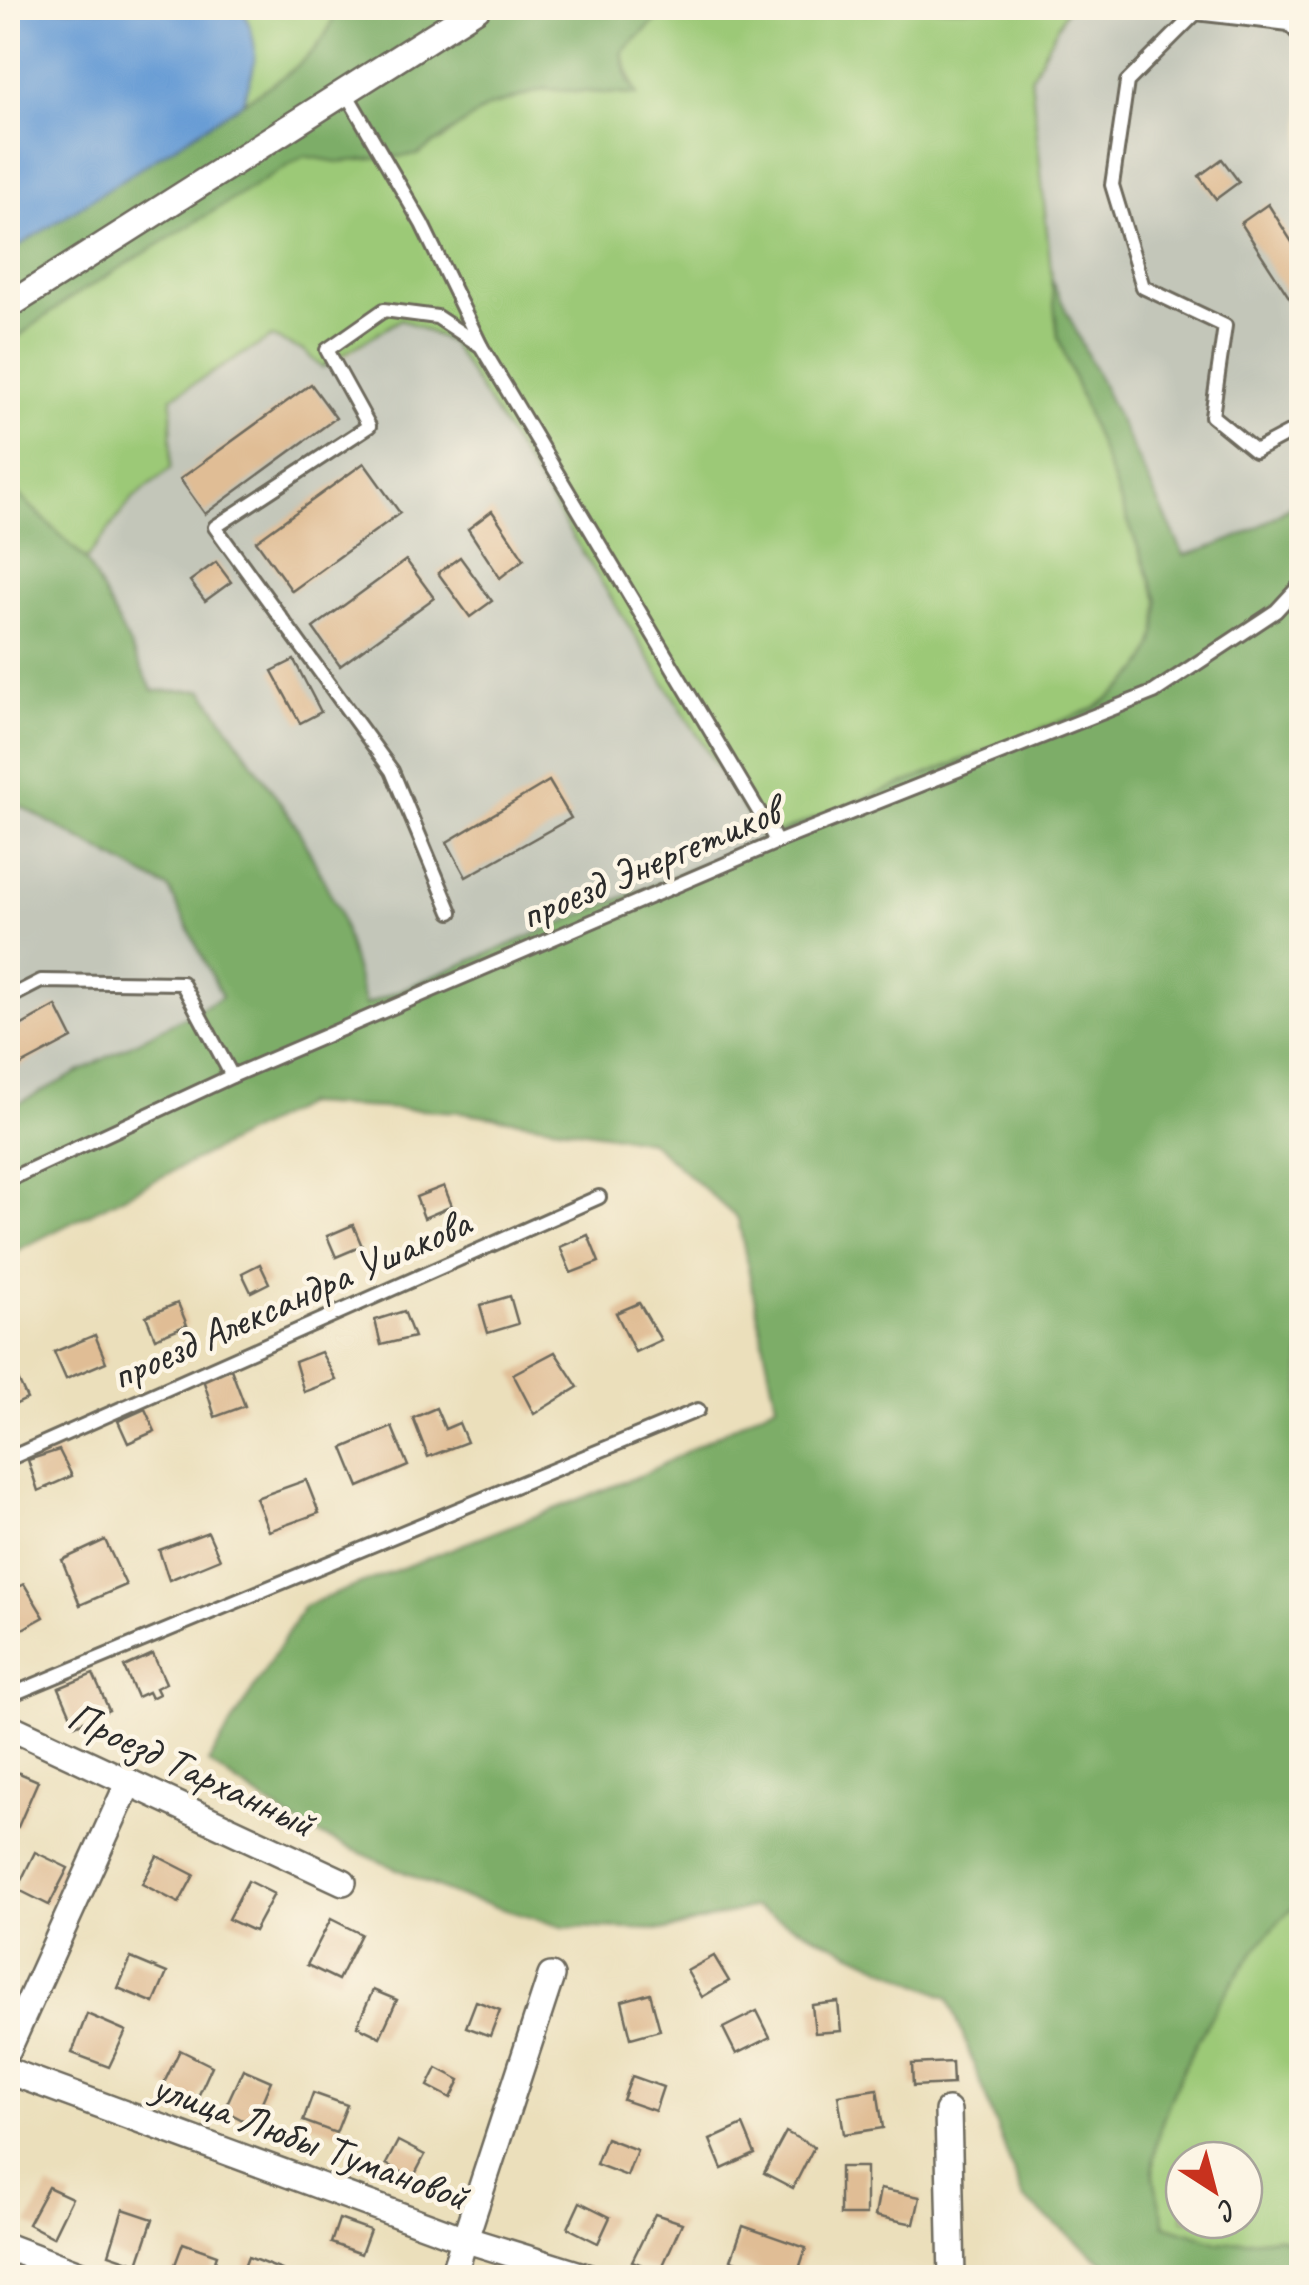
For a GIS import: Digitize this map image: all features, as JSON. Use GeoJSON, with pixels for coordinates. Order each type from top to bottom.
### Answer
{"type":"FeatureCollection","features":[{"type":"Feature","properties":{"kind":"street"},"geometry":{"type":"LineString","coordinates":[[8,306],[477,8]]}},
{"type":"Feature","properties":{"kind":"street","name":"Проезд Тарханный"},"geometry":{"type":"LineString","coordinates":[[8,1726],[343,1882]]}},
{"type":"Feature","properties":{"kind":"street"},"geometry":{"type":"LineString","coordinates":[[8,2048],[129,1782]]}},
{"type":"Feature","properties":{"kind":"street"},"geometry":{"type":"LineString","coordinates":[[452,2278],[551,1976]]}},
{"type":"Feature","properties":{"kind":"street","name":"улица Любы Тумановой"},"geometry":{"type":"LineString","coordinates":[[8,2071],[464,2238],[590,2278]]}},
{"type":"Feature","properties":{"kind":"street"},"geometry":{"type":"LineString","coordinates":[[948,2111],[952,2278]]}},
{"type":"Feature","properties":{"kind":"street"},"geometry":{"type":"LineString","coordinates":[[8,2247],[88,2278]]}},
{"type":"Feature","properties":{"kind":"lane"},"geometry":{"type":"LineString","coordinates":[[1302,38],[1289,24],[1196,13],[1127,82],[1112,186],[1142,287],[1224,326],[1212,416],[1255,451],[1302,426]]}},
{"type":"Feature","properties":{"kind":"lane"},"geometry":{"type":"LineString","coordinates":[[346,92],[422,224],[481,346],[778,842]]}},
{"type":"Feature","properties":{"kind":"lane"},"geometry":{"type":"LineString","coordinates":[[452,912],[392,771],[215,527],[369,426],[326,350],[384,310],[437,317],[481,346]]}},
{"type":"Feature","properties":{"kind":"lane","name":"проезд Энергетиков"},"geometry":{"type":"LineString","coordinates":[[8,1180],[232,1076],[778,842],[1154,692],[1276,611],[1302,583]]}},
{"type":"Feature","properties":{"kind":"lane"},"geometry":{"type":"LineString","coordinates":[[8,998],[41,982],[182,983],[232,1076]]}},
{"type":"Feature","properties":{"kind":"lane","name":"проезд Александра Ушакова"},"geometry":{"type":"LineString","coordinates":[[8,1459],[599,1197]]}},
{"type":"Feature","properties":{"kind":"lane"},"geometry":{"type":"LineString","coordinates":[[8,1696],[698,1410]]}},
{"type":"Feature","properties":{"kind":"shaded area"},"geometry":{"type":"Polygon","coordinates":[[[1067,8],[1301,8],[1301,497],[1273,521],[1226,545],[1184,555],[1051,279],[1031,77],[1067,8]]]}},
{"type":"Feature","properties":{"kind":"shaded area"},"geometry":{"type":"Polygon","coordinates":[[[401,318],[450,342],[763,839],[364,1005],[339,911],[153,691],[86,560],[133,498],[171,468],[172,397],[272,337],[333,365],[401,318]]]}},
{"type":"Feature","properties":{"kind":"shaded area"},"geometry":{"type":"Polygon","coordinates":[[[8,799],[169,889],[222,998],[8,1109],[8,799]]]}},
{"type":"Feature","properties":{"kind":"green space"},"geometry":{"type":"Polygon","coordinates":[[[242,8],[336,8],[331,25],[312,53],[242,103],[255,56],[242,8]]]}},
{"type":"Feature","properties":{"kind":"green space"},"geometry":{"type":"Polygon","coordinates":[[[336,8],[669,8],[622,52],[628,80],[637,95],[544,89],[488,107],[417,155],[338,162],[304,156],[69,299],[15,339],[8,350],[8,253],[286,75],[318,46],[336,8]]]}},
{"type":"Feature","properties":{"kind":"green space"},"geometry":{"type":"Polygon","coordinates":[[[669,8],[1067,8],[1031,77],[1058,337],[1158,600],[1155,637],[1144,664],[1124,686],[1095,708],[763,839],[450,342],[401,319],[322,368],[304,351],[272,337],[172,397],[171,468],[133,498],[86,560],[8,484],[8,350],[15,339],[69,299],[304,155],[338,162],[442,141],[462,122],[488,107],[544,89],[636,95],[622,52],[669,8]]]}},
{"type":"Feature","properties":{"kind":"green space"},"geometry":{"type":"Polygon","coordinates":[[[1051,279],[1184,555],[1246,533],[1301,497],[1301,1901],[1255,1951],[1208,2023],[1170,2100],[1153,2165],[1164,2240],[1220,2243],[1278,2237],[1301,2247],[1301,2277],[1121,2277],[1023,2198],[949,1998],[754,1907],[667,1930],[563,1927],[455,1895],[302,1827],[208,1763],[304,1606],[642,1475],[776,1404],[738,1219],[650,1141],[461,1112],[305,1104],[8,1255],[8,1109],[222,997],[169,889],[8,799],[8,484],[86,560],[153,691],[203,690],[297,827],[339,911],[365,1005],[763,839],[1095,708],[1124,686],[1151,651],[1158,600],[1058,337],[1051,279]]]}},
{"type":"Feature","properties":{"kind":"green space"},"geometry":{"type":"Polygon","coordinates":[[[1301,1901],[1301,2247],[1278,2237],[1264,2238],[1264,2140],[1164,2140],[1164,2225],[1153,2172],[1158,2135],[1187,2062],[1255,1950],[1301,1901]]]}},
{"type":"Feature","properties":{"kind":"water"},"geometry":{"type":"Polygon","coordinates":[[[8,8],[242,8],[254,45],[251,77],[242,103],[8,253],[8,8]]]}},
{"type":"Feature","properties":{"kind":"building"},"geometry":{"type":"Polygon","coordinates":[[[1222,159],[1239,182],[1216,199],[1199,176],[1222,159]]]}},
{"type":"Feature","properties":{"kind":"building"},"geometry":{"type":"Polygon","coordinates":[[[1268,204],[1302,258],[1302,304],[1296,308],[1241,223],[1268,204]]]}},
{"type":"Feature","properties":{"kind":"building"},"geometry":{"type":"Polygon","coordinates":[[[311,384],[336,418],[205,514],[180,479],[311,384]]]}},
{"type":"Feature","properties":{"kind":"building"},"geometry":{"type":"Polygon","coordinates":[[[364,463],[400,513],[292,591],[256,541],[364,463]]]}},
{"type":"Feature","properties":{"kind":"building"},"geometry":{"type":"Polygon","coordinates":[[[492,511],[524,559],[500,578],[468,529],[492,511]]]}},
{"type":"Feature","properties":{"kind":"building"},"geometry":{"type":"Polygon","coordinates":[[[460,557],[492,601],[470,617],[438,573],[460,557]]]}},
{"type":"Feature","properties":{"kind":"building"},"geometry":{"type":"Polygon","coordinates":[[[406,560],[434,598],[340,666],[313,628],[406,560]]]}},
{"type":"Feature","properties":{"kind":"building"},"geometry":{"type":"Polygon","coordinates":[[[216,562],[231,582],[205,601],[190,581],[216,562]]]}},
{"type":"Feature","properties":{"kind":"building"},"geometry":{"type":"Polygon","coordinates":[[[294,660],[321,712],[300,723],[272,671],[294,660]]]}},
{"type":"Feature","properties":{"kind":"building"},"geometry":{"type":"Polygon","coordinates":[[[549,781],[571,818],[466,877],[447,842],[549,781]]]}},
{"type":"Feature","properties":{"kind":"building"},"geometry":{"type":"Polygon","coordinates":[[[56,1006],[72,1038],[8,1072],[8,1033],[56,1006]]]}},
{"type":"Feature","properties":{"kind":"building"},"geometry":{"type":"Polygon","coordinates":[[[444,1186],[452,1206],[424,1218],[416,1197],[444,1186]]]}},
{"type":"Feature","properties":{"kind":"building"},"geometry":{"type":"Polygon","coordinates":[[[353,1225],[362,1246],[336,1257],[327,1236],[353,1225]]]}},
{"type":"Feature","properties":{"kind":"building"},"geometry":{"type":"Polygon","coordinates":[[[588,1235],[599,1262],[571,1273],[560,1247],[588,1235]]]}},
{"type":"Feature","properties":{"kind":"building"},"geometry":{"type":"Polygon","coordinates":[[[260,1264],[269,1283],[251,1292],[242,1273],[260,1264]]]}},
{"type":"Feature","properties":{"kind":"building"},"geometry":{"type":"Polygon","coordinates":[[[510,1296],[518,1324],[488,1333],[480,1305],[510,1296]]]}},
{"type":"Feature","properties":{"kind":"building"},"geometry":{"type":"Polygon","coordinates":[[[178,1303],[187,1325],[155,1338],[146,1316],[178,1303]]]}},
{"type":"Feature","properties":{"kind":"building"},"geometry":{"type":"Polygon","coordinates":[[[639,1303],[661,1340],[635,1352],[616,1313],[639,1303]]]}},
{"type":"Feature","properties":{"kind":"building"},"geometry":{"type":"Polygon","coordinates":[[[404,1311],[414,1337],[381,1345],[375,1320],[404,1311]]]}},
{"type":"Feature","properties":{"kind":"building"},"geometry":{"type":"Polygon","coordinates":[[[95,1335],[106,1362],[66,1379],[54,1352],[95,1335]]]}},
{"type":"Feature","properties":{"kind":"building"},"geometry":{"type":"Polygon","coordinates":[[[321,1352],[336,1380],[304,1392],[295,1362],[321,1352]]]}},
{"type":"Feature","properties":{"kind":"building"},"geometry":{"type":"Polygon","coordinates":[[[555,1352],[578,1387],[534,1414],[513,1374],[555,1352]]]}},
{"type":"Feature","properties":{"kind":"building"},"geometry":{"type":"Polygon","coordinates":[[[231,1369],[245,1406],[215,1417],[202,1376],[231,1369]]]}},
{"type":"Feature","properties":{"kind":"building"},"geometry":{"type":"Polygon","coordinates":[[[16,1375],[27,1399],[8,1408],[8,1378],[16,1375]]]}},
{"type":"Feature","properties":{"kind":"building"},"geometry":{"type":"Polygon","coordinates":[[[436,1408],[445,1429],[459,1423],[467,1442],[428,1457],[413,1418],[436,1408]]]}},
{"type":"Feature","properties":{"kind":"building"},"geometry":{"type":"Polygon","coordinates":[[[145,1409],[155,1431],[128,1443],[118,1421],[145,1409]]]}},
{"type":"Feature","properties":{"kind":"building"},"geometry":{"type":"Polygon","coordinates":[[[392,1427],[408,1466],[359,1487],[343,1448],[392,1427]]]}},
{"type":"Feature","properties":{"kind":"building"},"geometry":{"type":"Polygon","coordinates":[[[59,1450],[72,1476],[38,1491],[28,1460],[59,1450]]]}},
{"type":"Feature","properties":{"kind":"building"},"geometry":{"type":"Polygon","coordinates":[[[306,1480],[319,1513],[269,1531],[256,1498],[306,1480]]]}},
{"type":"Feature","properties":{"kind":"building"},"geometry":{"type":"Polygon","coordinates":[[[208,1532],[220,1559],[169,1580],[159,1550],[208,1532]]]}},
{"type":"Feature","properties":{"kind":"building"},"geometry":{"type":"Polygon","coordinates":[[[105,1540],[126,1585],[80,1605],[62,1560],[105,1540]]]}},
{"type":"Feature","properties":{"kind":"building"},"geometry":{"type":"Polygon","coordinates":[[[24,1584],[44,1617],[17,1632],[8,1613],[8,1592],[24,1584]]]}},
{"type":"Feature","properties":{"kind":"building"},"geometry":{"type":"Polygon","coordinates":[[[153,1654],[166,1683],[156,1688],[159,1694],[151,1698],[148,1692],[137,1697],[124,1667],[153,1654]]]}},
{"type":"Feature","properties":{"kind":"building"},"geometry":{"type":"Polygon","coordinates":[[[93,1674],[109,1710],[75,1725],[59,1688],[93,1674]]]}},
{"type":"Feature","properties":{"kind":"building"},"geometry":{"type":"Polygon","coordinates":[[[10,1769],[38,1781],[18,1827],[8,1823],[10,1769]]]}},
{"type":"Feature","properties":{"kind":"building"},"geometry":{"type":"Polygon","coordinates":[[[35,1852],[68,1868],[49,1905],[17,1889],[35,1852]]]}},
{"type":"Feature","properties":{"kind":"building"},"geometry":{"type":"Polygon","coordinates":[[[157,1856],[194,1875],[179,1903],[142,1884],[157,1856]]]}},
{"type":"Feature","properties":{"kind":"building"},"geometry":{"type":"Polygon","coordinates":[[[248,1881],[274,1894],[254,1931],[228,1919],[248,1881]]]}},
{"type":"Feature","properties":{"kind":"building"},"geometry":{"type":"Polygon","coordinates":[[[331,1919],[361,1934],[338,1980],[307,1965],[331,1919]]]}},
{"type":"Feature","properties":{"kind":"building"},"geometry":{"type":"Polygon","coordinates":[[[714,1956],[729,1981],[702,1997],[687,1971],[714,1956]]]}},
{"type":"Feature","properties":{"kind":"building"},"geometry":{"type":"Polygon","coordinates":[[[131,1958],[167,1973],[154,2003],[118,1988],[131,1958]]]}},
{"type":"Feature","properties":{"kind":"building"},"geometry":{"type":"Polygon","coordinates":[[[373,1990],[397,2000],[380,2037],[357,2026],[373,1990]]]}},
{"type":"Feature","properties":{"kind":"building"},"geometry":{"type":"Polygon","coordinates":[[[650,1993],[660,2030],[631,2038],[622,2001],[650,1993]]]}},
{"type":"Feature","properties":{"kind":"building"},"geometry":{"type":"Polygon","coordinates":[[[476,2001],[500,2010],[490,2036],[466,2027],[476,2001]]]}},
{"type":"Feature","properties":{"kind":"building"},"geometry":{"type":"Polygon","coordinates":[[[838,2002],[841,2031],[815,2033],[812,2005],[838,2002]]]}},
{"type":"Feature","properties":{"kind":"building"},"geometry":{"type":"Polygon","coordinates":[[[757,2011],[770,2037],[736,2054],[723,2028],[757,2011]]]}},
{"type":"Feature","properties":{"kind":"building"},"geometry":{"type":"Polygon","coordinates":[[[87,2014],[126,2031],[109,2067],[72,2053],[87,2014]]]}},
{"type":"Feature","properties":{"kind":"building"},"geometry":{"type":"Polygon","coordinates":[[[180,2050],[212,2066],[196,2101],[163,2085],[180,2050]]]}},
{"type":"Feature","properties":{"kind":"building"},"geometry":{"type":"Polygon","coordinates":[[[952,2062],[953,2084],[913,2086],[912,2064],[952,2062]]]}},
{"type":"Feature","properties":{"kind":"building"},"geometry":{"type":"Polygon","coordinates":[[[437,2068],[460,2080],[451,2098],[428,2086],[437,2068]]]}},
{"type":"Feature","properties":{"kind":"building"},"geometry":{"type":"Polygon","coordinates":[[[243,2069],[271,2081],[252,2125],[224,2110],[243,2069]]]}},
{"type":"Feature","properties":{"kind":"building"},"geometry":{"type":"Polygon","coordinates":[[[632,2076],[663,2087],[655,2111],[623,2100],[632,2076]]]}},
{"type":"Feature","properties":{"kind":"building"},"geometry":{"type":"Polygon","coordinates":[[[877,2089],[883,2128],[844,2134],[838,2095],[877,2089]]]}},
{"type":"Feature","properties":{"kind":"building"},"geometry":{"type":"Polygon","coordinates":[[[313,2093],[347,2105],[336,2133],[303,2121],[313,2093]]]}},
{"type":"Feature","properties":{"kind":"building"},"geometry":{"type":"Polygon","coordinates":[[[743,2125],[755,2154],[722,2169],[710,2140],[743,2125]]]}},
{"type":"Feature","properties":{"kind":"building"},"geometry":{"type":"Polygon","coordinates":[[[786,2132],[814,2147],[793,2188],[764,2173],[786,2132]]]}},
{"type":"Feature","properties":{"kind":"building"},"geometry":{"type":"Polygon","coordinates":[[[606,2138],[637,2150],[627,2176],[596,2164],[606,2138]]]}},
{"type":"Feature","properties":{"kind":"building"},"geometry":{"type":"Polygon","coordinates":[[[398,2141],[425,2155],[413,2178],[386,2164],[398,2141]]]}},
{"type":"Feature","properties":{"kind":"building"},"geometry":{"type":"Polygon","coordinates":[[[840,2167],[866,2167],[866,2215],[840,2215],[840,2167]]]}},
{"type":"Feature","properties":{"kind":"building"},"geometry":{"type":"Polygon","coordinates":[[[48,2187],[72,2198],[53,2237],[28,2224],[48,2187]]]}},
{"type":"Feature","properties":{"kind":"building"},"geometry":{"type":"Polygon","coordinates":[[[880,2189],[920,2197],[914,2224],[875,2216],[880,2189]]]}},
{"type":"Feature","properties":{"kind":"building"},"geometry":{"type":"Polygon","coordinates":[[[580,2202],[610,2217],[598,2243],[568,2228],[580,2202]]]}},
{"type":"Feature","properties":{"kind":"building"},"geometry":{"type":"Polygon","coordinates":[[[123,2209],[153,2219],[138,2264],[109,2254],[123,2209]]]}},
{"type":"Feature","properties":{"kind":"building"},"geometry":{"type":"Polygon","coordinates":[[[655,2214],[682,2223],[660,2272],[632,2261],[655,2214]]]}},
{"type":"Feature","properties":{"kind":"building"},"geometry":{"type":"Polygon","coordinates":[[[339,2219],[370,2230],[361,2254],[331,2243],[339,2219]]]}},
{"type":"Feature","properties":{"kind":"building"},"geometry":{"type":"Polygon","coordinates":[[[743,2226],[806,2248],[796,2278],[780,2278],[731,2260],[743,2226]]]}},
{"type":"Feature","properties":{"kind":"building"},"geometry":{"type":"Polygon","coordinates":[[[183,2243],[217,2255],[209,2278],[170,2278],[183,2243]]]}},
{"type":"Feature","properties":{"kind":"building"},"geometry":{"type":"Polygon","coordinates":[[[248,2257],[282,2270],[279,2278],[240,2278],[248,2257]]]}}]}
